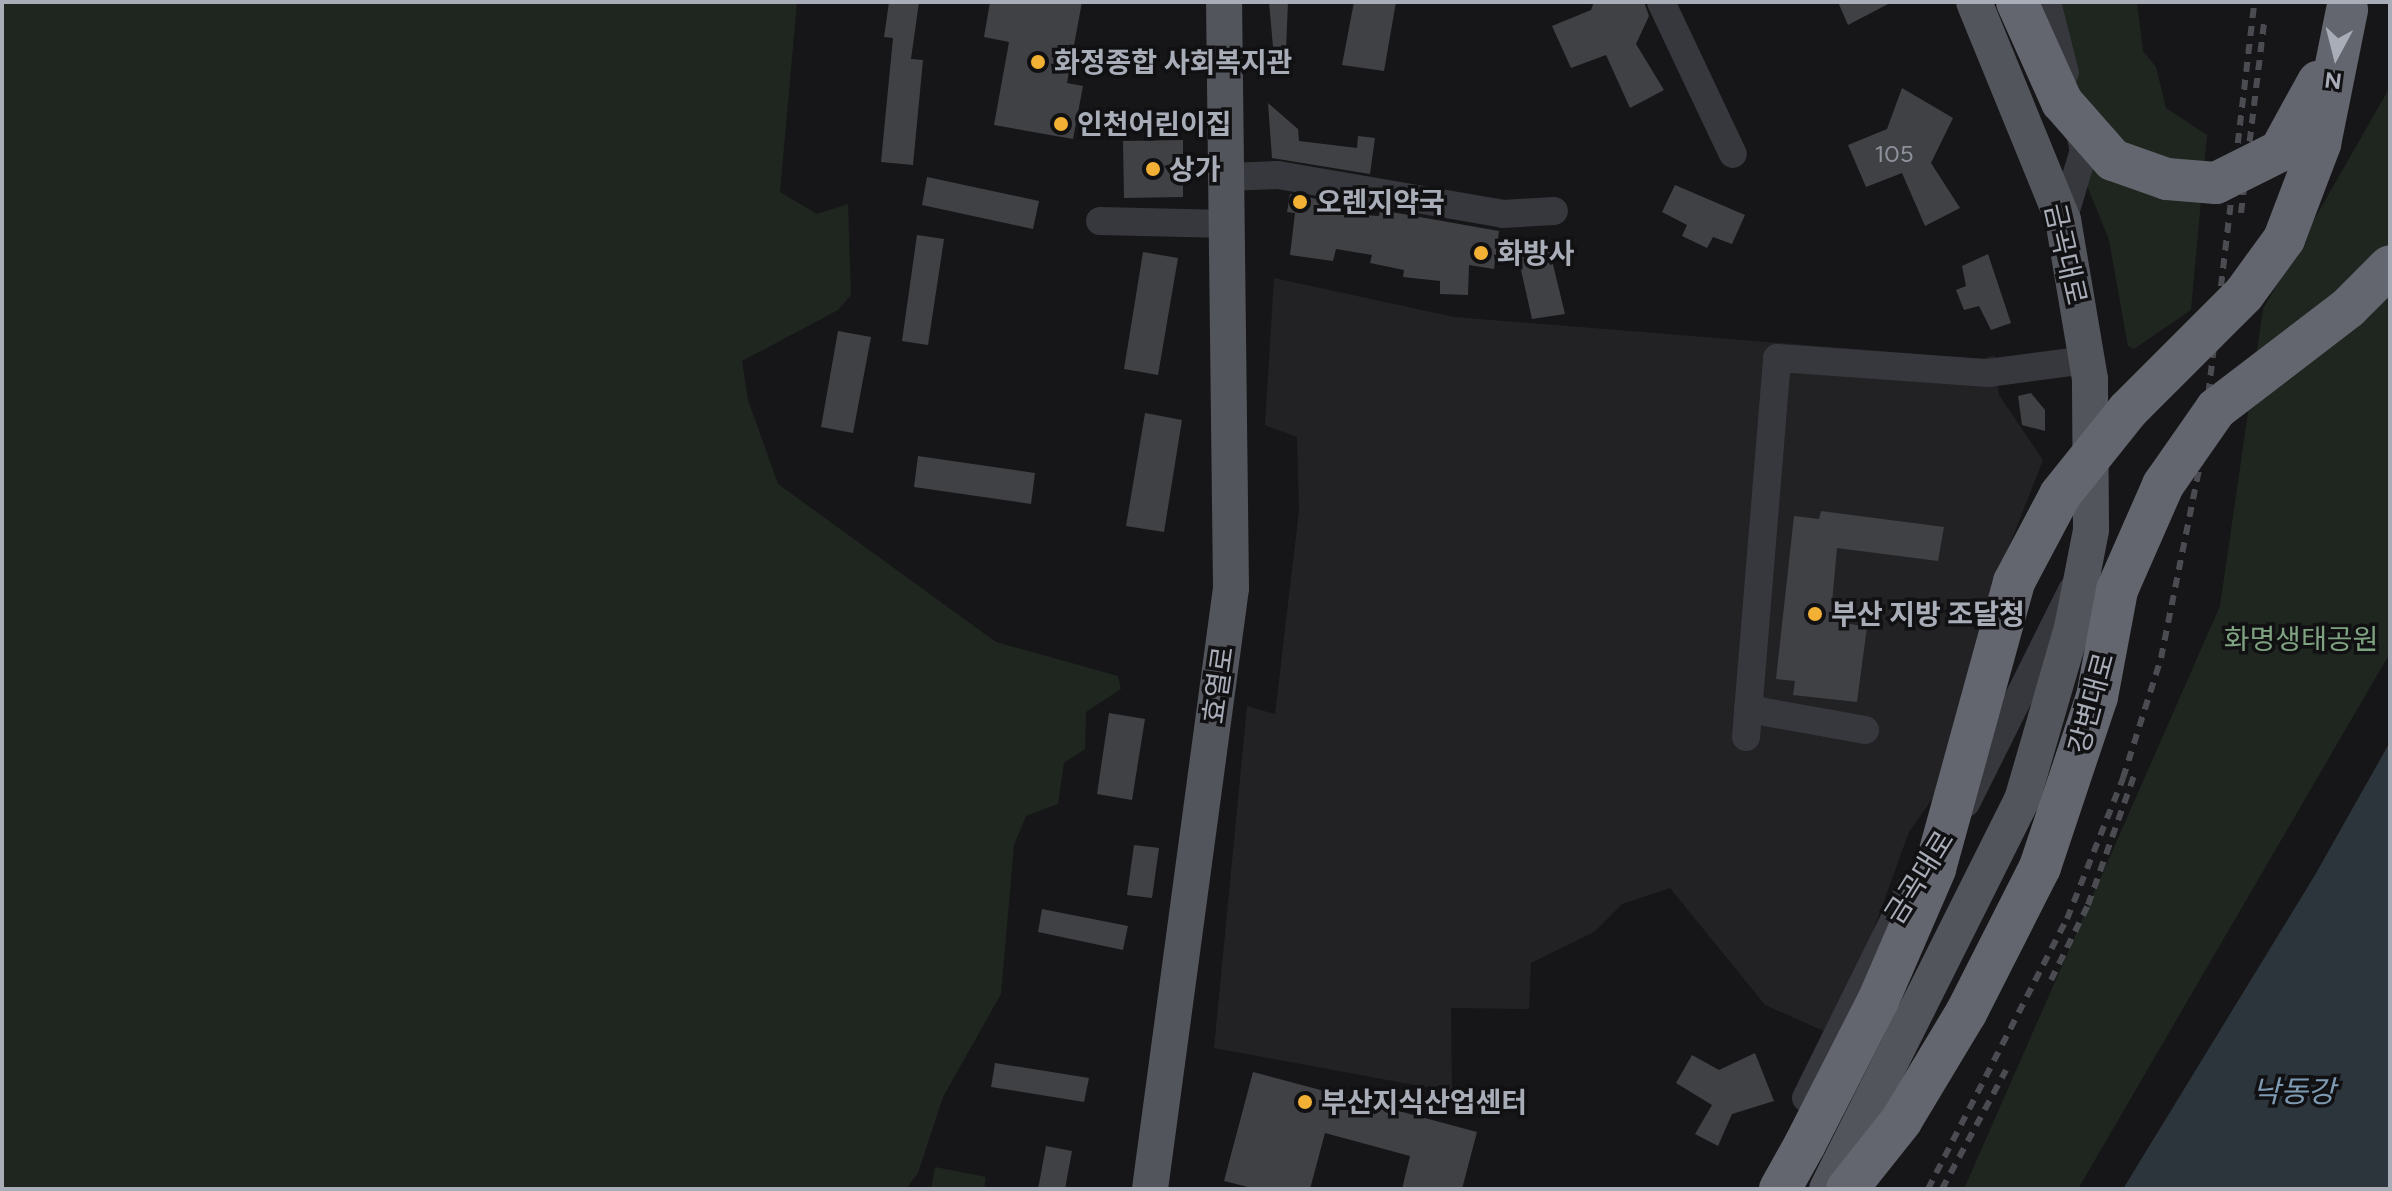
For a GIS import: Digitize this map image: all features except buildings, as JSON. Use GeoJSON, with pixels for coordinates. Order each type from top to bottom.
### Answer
{"type":"FeatureCollection","features":[{"type":"Feature","properties":{"kind":"highway"},"geometry":{"type":"LineString","coordinates":[[2017,2],[2062,102],[2113,160],[2167,179],[2216,183],[2280,151],[2305,114],[2348,6]]}},
{"type":"Feature","properties":{"kind":"highway"},"geometry":{"type":"LineString","coordinates":[[1780,1189],[1878,1001],[1935,869],[2014,582],[2060,495],[2128,410],[2244,294],[2284,239],[2320,144],[2348,6]]}},
{"type":"Feature","properties":{"kind":"highway","name":"강변대로"},"geometry":{"type":"LineString","coordinates":[[1847,1189],[1901,1121],[1966,1013],[2040,867],[2097,697],[2117,590],[2163,485],[2216,409],[2348,308],[2390,266]]}},
{"type":"Feature","properties":{"kind":"main road","name":"효열로"},"geometry":{"type":"LineString","coordinates":[[1150,1189],[1231,588],[1224,2]]}},
{"type":"Feature","properties":{"kind":"main road","name":"금곡대로"},"geometry":{"type":"LineString","coordinates":[[1827,1189],[2022,800],[2050,716],[2083,568],[2095,447],[2087,360],[2063,220],[1974,2]]}},
{"type":"Feature","properties":{"kind":"street"},"geometry":{"type":"LineString","coordinates":[[1661,2],[1733,154]]}},
{"type":"Feature","properties":{"kind":"street"},"geometry":{"type":"LineString","coordinates":[[2047,2],[2084,150],[2063,220]]}},
{"type":"Feature","properties":{"kind":"street"},"geometry":{"type":"LineString","coordinates":[[1226,177],[1278,175],[1503,214],[1554,211]]}},
{"type":"Feature","properties":{"kind":"street"},"geometry":{"type":"LineString","coordinates":[[1100,221],[1227,224]]}},
{"type":"Feature","properties":{"kind":"street"},"geometry":{"type":"LineString","coordinates":[[1865,730],[1747,723],[1777,358],[1988,373],[2087,360]]}},
{"type":"Feature","properties":{"kind":"street","name":"금곡대로"},"geometry":{"type":"LineString","coordinates":[[1761,1189],[1890,919],[1976,787],[2083,568]]}},
{"type":"Feature","properties":{"kind":"shaded area"},"geometry":{"type":"Polygon","coordinates":[[[1274,278],[1454,317],[1982,359],[1995,355],[1999,395],[2043,460],[1982,616],[1944,782],[1909,832],[1835,1036],[1765,1005],[1670,888],[1622,904],[1594,932],[1531,963],[1529,1009],[1451,1008],[1452,1092],[1214,1048],[1247,706],[1275,714],[1299,510],[1297,437],[1265,425],[1274,278]]]}},
{"type":"Feature","properties":{"kind":"green space"},"geometry":{"type":"Polygon","coordinates":[[[2,2],[797,2],[780,192],[817,214],[848,204],[851,295],[838,310],[742,361],[748,400],[778,484],[996,642],[1118,676],[1121,689],[1086,712],[1085,749],[1064,763],[1058,804],[1026,816],[1014,845],[1001,994],[943,1097],[918,1173],[906,1189],[2,1189],[2,2]]]}},
{"type":"Feature","properties":{"kind":"green space"},"geometry":{"type":"Polygon","coordinates":[[[2013,2],[2137,2],[2143,51],[2156,67],[2166,108],[2207,135],[2191,310],[2134,349],[2128,346],[2109,240],[2013,2]]]}},
{"type":"Feature","properties":{"kind":"green space","name":"화명생태공원"},"geometry":{"type":"Polygon","coordinates":[[[2390,87],[2390,653],[2078,1189],[1964,1189],[2220,606],[2263,309],[2390,87]]]}},
{"type":"Feature","properties":{"kind":"green space"},"geometry":{"type":"Polygon","coordinates":[[[935,1167],[986,1177],[984,1189],[931,1189],[935,1167]]]}},
{"type":"Feature","properties":{"kind":"water","name":"낙동강"},"geometry":{"type":"Polygon","coordinates":[[[2390,742],[2390,1189],[2123,1189],[2315,875],[2390,742]]]}},
{"type":"Feature","properties":{"kind":"railway"},"geometry":{"type":"LineString","coordinates":[[1928,1189],[2067,919],[2123,778],[2161,658],[2200,465],[2254,2]]}},
{"type":"Feature","properties":{"kind":"railway"},"geometry":{"type":"LineString","coordinates":[[2241,213],[2264,22]]}},
{"type":"Feature","properties":{"kind":"railway"},"geometry":{"type":"LineString","coordinates":[[2051,980],[2088,905],[2135,773]]}},
{"type":"Feature","properties":{"kind":"railway"},"geometry":{"type":"LineString","coordinates":[[1942,1189],[2006,1070]]}},
{"type":"Feature","properties":{"kind":"place","name":"화정종합 사회복지관"},"geometry":{"type":"Point","coordinates":[1038,62]}},
{"type":"Feature","properties":{"kind":"place","name":"인천어린이집"},"geometry":{"type":"Point","coordinates":[1061,124]}},
{"type":"Feature","properties":{"kind":"place","name":"상가"},"geometry":{"type":"Point","coordinates":[1153,169]}},
{"type":"Feature","properties":{"kind":"place","name":"오렌지약국"},"geometry":{"type":"Point","coordinates":[1300,202]}},
{"type":"Feature","properties":{"kind":"place","name":"화방사"},"geometry":{"type":"Point","coordinates":[1481,253]}},
{"type":"Feature","properties":{"kind":"place","name":"부산 지방 조달청"},"geometry":{"type":"Point","coordinates":[1815,614]}},
{"type":"Feature","properties":{"kind":"place","name":"부산지식산업센터"},"geometry":{"type":"Point","coordinates":[1305,1102]}}]}
